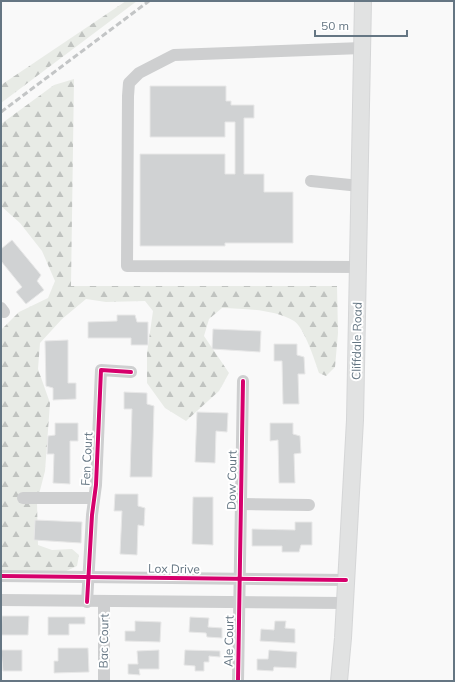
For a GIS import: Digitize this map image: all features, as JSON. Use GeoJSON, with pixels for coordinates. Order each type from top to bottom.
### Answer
{"type":"FeatureCollection","features":[{"type":"Feature","properties":{"kind":"main road","name":"Cliffdale Road"},"geometry":{"type":"LineString","coordinates":[[339,681],[345,603],[355,420],[363,1]]}},
{"type":"Feature","properties":{"kind":"street"},"geometry":{"type":"LineString","coordinates":[[359,268],[127,266],[128,83],[138,73],[174,55],[362,48]]}},
{"type":"Feature","properties":{"kind":"street"},"geometry":{"type":"LineString","coordinates":[[311,181],[360,186]]}},
{"type":"Feature","properties":{"kind":"street","name":"Fen Court"},"geometry":{"type":"LineString","coordinates":[[87,602],[87,578],[96,485],[101,370],[131,372]]}},
{"type":"Feature","properties":{"kind":"street","name":"Dow Court"},"geometry":{"type":"LineString","coordinates":[[240,602],[243,381]]}},
{"type":"Feature","properties":{"kind":"street"},"geometry":{"type":"LineString","coordinates":[[23,498],[94,498]]}},
{"type":"Feature","properties":{"kind":"street","name":"Dow Court"},"geometry":{"type":"LineString","coordinates":[[241,504],[309,505]]}},
{"type":"Feature","properties":{"kind":"street","name":"Lox Drive"},"geometry":{"type":"LineString","coordinates":[[1,576],[240,580],[346,580]]}},
{"type":"Feature","properties":{"kind":"street"},"geometry":{"type":"LineString","coordinates":[[1,600],[87,602],[345,603]]}},
{"type":"Feature","properties":{"kind":"street","name":"Bac Court"},"geometry":{"type":"LineString","coordinates":[[104,601],[104,681]]}},
{"type":"Feature","properties":{"kind":"street","name":"Ale Court"},"geometry":{"type":"LineString","coordinates":[[238,681],[240,602]]}},
{"type":"Feature","properties":{"kind":"green space"},"geometry":{"type":"Polygon","coordinates":[[[126,1],[137,1],[1,103],[1,85],[126,1]]]}},
{"type":"Feature","properties":{"kind":"green space"},"geometry":{"type":"Polygon","coordinates":[[[74,79],[71,286],[337,286],[338,333],[335,367],[326,376],[319,373],[302,330],[294,321],[268,312],[249,309],[222,308],[209,319],[204,336],[229,373],[219,391],[186,421],[165,408],[147,383],[147,353],[153,311],[145,301],[106,302],[86,299],[62,319],[40,343],[38,369],[50,403],[45,471],[37,502],[38,545],[52,550],[72,549],[79,555],[77,566],[62,573],[1,570],[1,330],[19,312],[48,298],[55,281],[42,251],[20,223],[1,206],[1,124],[54,85],[74,79]]]}},
{"type":"Feature","properties":{"kind":"building"},"geometry":{"type":"Polygon","coordinates":[[[150,86],[226,86],[226,101],[231,101],[231,105],[254,105],[254,118],[244,118],[244,174],[264,174],[264,192],[293,192],[293,243],[225,243],[225,246],[140,246],[140,154],[225,154],[225,174],[235,174],[235,122],[225,122],[225,137],[150,137],[150,86]]]}},
{"type":"Feature","properties":{"kind":"building"},"geometry":{"type":"Polygon","coordinates":[[[12,240],[41,275],[37,281],[44,290],[26,304],[16,292],[22,287],[1,261],[1,249],[12,240]]]}},
{"type":"Feature","properties":{"kind":"building"},"geometry":{"type":"Polygon","coordinates":[[[117,315],[135,315],[137,322],[148,322],[148,345],[131,345],[131,338],[88,338],[88,322],[117,321],[117,315]]]}},
{"type":"Feature","properties":{"kind":"building"},"geometry":{"type":"Polygon","coordinates":[[[213,329],[261,331],[260,352],[212,349],[213,329]]]}},
{"type":"Feature","properties":{"kind":"building"},"geometry":{"type":"Polygon","coordinates":[[[68,340],[68,383],[76,383],[76,399],[53,400],[53,388],[46,386],[45,341],[68,340]]]}},
{"type":"Feature","properties":{"kind":"building"},"geometry":{"type":"Polygon","coordinates":[[[274,344],[297,344],[297,355],[304,357],[305,374],[298,374],[299,404],[283,404],[282,361],[274,361],[274,344]]]}},
{"type":"Feature","properties":{"kind":"building"},"geometry":{"type":"Polygon","coordinates":[[[124,392],[147,393],[147,404],[154,406],[152,477],[130,477],[132,409],[124,409],[124,392]]]}},
{"type":"Feature","properties":{"kind":"building"},"geometry":{"type":"Polygon","coordinates":[[[197,412],[228,413],[227,432],[216,431],[215,463],[195,462],[197,412]]]}},
{"type":"Feature","properties":{"kind":"building"},"geometry":{"type":"Polygon","coordinates":[[[55,423],[78,423],[78,441],[70,441],[70,484],[53,483],[54,454],[47,454],[48,436],[55,435],[55,423]]]}},
{"type":"Feature","properties":{"kind":"building"},"geometry":{"type":"Polygon","coordinates":[[[270,423],[293,423],[293,434],[300,436],[301,453],[294,454],[295,483],[279,483],[278,440],[270,441],[270,423]]]}},
{"type":"Feature","properties":{"kind":"building"},"geometry":{"type":"Polygon","coordinates":[[[115,494],[138,494],[138,506],[145,508],[144,526],[138,525],[137,555],[120,554],[122,511],[114,511],[115,494]]]}},
{"type":"Feature","properties":{"kind":"building"},"geometry":{"type":"Polygon","coordinates":[[[193,497],[213,497],[213,545],[192,544],[193,497]]]}},
{"type":"Feature","properties":{"kind":"building"},"geometry":{"type":"Polygon","coordinates":[[[35,520],[82,522],[81,543],[34,540],[35,520]]]}},
{"type":"Feature","properties":{"kind":"building"},"geometry":{"type":"Polygon","coordinates":[[[295,522],[312,522],[312,545],[301,545],[299,552],[282,552],[282,546],[252,546],[252,529],[295,530],[295,522]]]}},
{"type":"Feature","properties":{"kind":"building"},"geometry":{"type":"Polygon","coordinates":[[[2,616],[29,616],[28,635],[1,635],[2,616]]]}},
{"type":"Feature","properties":{"kind":"building"},"geometry":{"type":"Polygon","coordinates":[[[48,617],[85,617],[85,624],[69,624],[69,635],[48,635],[48,617]]]}},
{"type":"Feature","properties":{"kind":"building"},"geometry":{"type":"Polygon","coordinates":[[[190,617],[209,618],[208,627],[222,628],[222,638],[207,637],[206,633],[189,632],[190,617]]]}},
{"type":"Feature","properties":{"kind":"building"},"geometry":{"type":"Polygon","coordinates":[[[135,621],[161,622],[160,642],[125,641],[125,631],[135,631],[135,621]]]}},
{"type":"Feature","properties":{"kind":"building"},"geometry":{"type":"Polygon","coordinates":[[[275,621],[286,621],[285,628],[295,629],[295,643],[260,641],[261,629],[274,630],[275,621]]]}},
{"type":"Feature","properties":{"kind":"building"},"geometry":{"type":"Polygon","coordinates":[[[58,648],[88,648],[89,672],[54,673],[54,661],[58,661],[58,648]]]}},
{"type":"Feature","properties":{"kind":"building"},"geometry":{"type":"Polygon","coordinates":[[[1,650],[22,650],[22,671],[3,671],[1,650]]]}},
{"type":"Feature","properties":{"kind":"building"},"geometry":{"type":"Polygon","coordinates":[[[159,650],[159,669],[139,669],[140,675],[128,674],[128,664],[138,664],[137,651],[159,650]]]}},
{"type":"Feature","properties":{"kind":"building"},"geometry":{"type":"Polygon","coordinates":[[[185,650],[220,651],[220,657],[209,656],[209,662],[204,662],[204,671],[195,671],[195,666],[184,665],[185,650]]]}},
{"type":"Feature","properties":{"kind":"building"},"geometry":{"type":"Polygon","coordinates":[[[269,650],[297,652],[296,668],[274,667],[273,671],[257,670],[257,659],[268,659],[269,650]]]}},
{"type":"Feature","properties":{"kind":"railway"},"geometry":{"type":"LineString","coordinates":[[1,112],[149,1]]}},
{"type":"Feature","properties":{"kind":"cycle path"},"geometry":{"type":"LineString","coordinates":[[87,602],[92,515],[96,485],[101,370],[131,372]]}},
{"type":"Feature","properties":{"kind":"cycle path"},"geometry":{"type":"LineString","coordinates":[[238,681],[243,381]]}},
{"type":"Feature","properties":{"kind":"cycle path"},"geometry":{"type":"LineString","coordinates":[[1,576],[346,580]]}}]}
